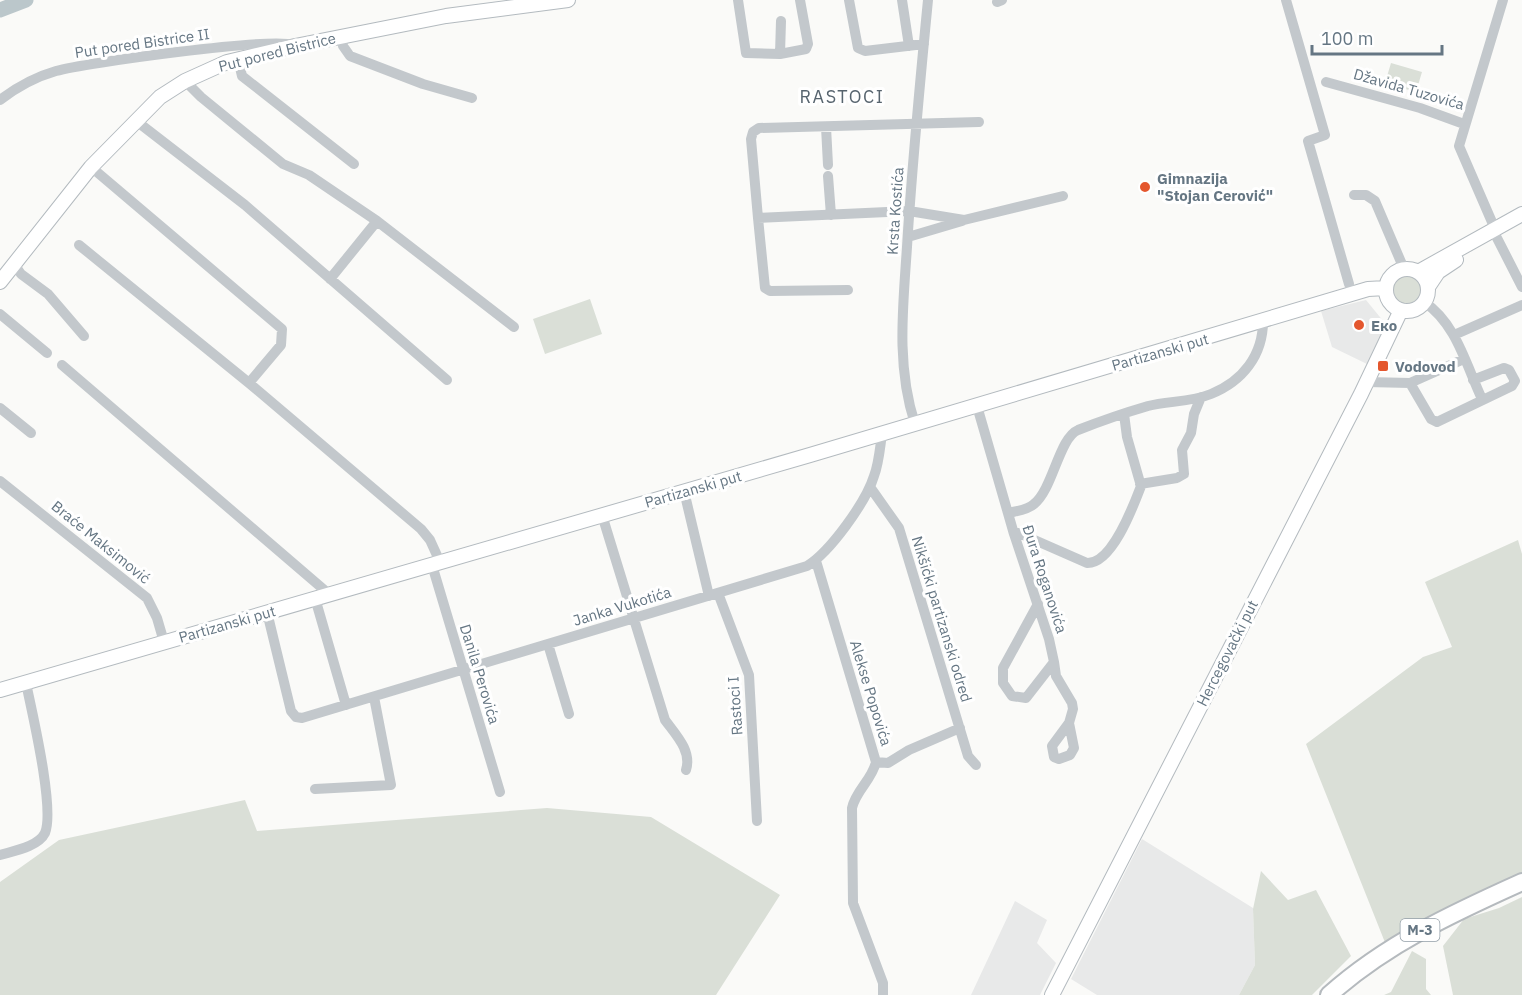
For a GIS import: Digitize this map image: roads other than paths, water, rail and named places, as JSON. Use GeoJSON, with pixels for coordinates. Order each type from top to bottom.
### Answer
{"type":"FeatureCollection","features":[{"type":"Feature","properties":{"kind":"main road","name":"M-3"},"geometry":{"type":"LineString","coordinates":[[1329,995],[1362,968],[1408,936],[1522,882]]}},
{"type":"Feature","properties":{"kind":"street","name":"Put pored Bistrice"},"geometry":{"type":"LineString","coordinates":[[0,282],[91,166],[135,120],[167,92],[185,81],[233,61],[342,36],[490,6],[568,0]]}},
{"type":"Feature","properties":{"kind":"street"},"geometry":{"type":"LineString","coordinates":[[738,0],[746,53],[780,54],[804,51],[807,48],[800,0]]}},
{"type":"Feature","properties":{"kind":"street"},"geometry":{"type":"LineString","coordinates":[[849,0],[858,48],[865,51],[924,44]]}},
{"type":"Feature","properties":{"kind":"street"},"geometry":{"type":"LineString","coordinates":[[902,0],[909,46]]}},
{"type":"Feature","properties":{"kind":"street","name":"Krsta Kostića"},"geometry":{"type":"LineString","coordinates":[[915,424],[903,375],[901,346],[909,211],[928,0]]}},
{"type":"Feature","properties":{"kind":"street"},"geometry":{"type":"LineString","coordinates":[[1286,0],[1325,135],[1308,141],[1349,284]]}},
{"type":"Feature","properties":{"kind":"street","name":"Džavida Tuzovića"},"geometry":{"type":"LineString","coordinates":[[1326,82],[1420,108],[1464,124],[1480,81],[1503,0]]}},
{"type":"Feature","properties":{"kind":"street"},"geometry":{"type":"LineString","coordinates":[[780,54],[781,21]]}},
{"type":"Feature","properties":{"kind":"street"},"geometry":{"type":"LineString","coordinates":[[342,36],[343,46],[350,56],[423,84],[472,98]]}},
{"type":"Feature","properties":{"kind":"street","name":"Put pored Bistrice II"},"geometry":{"type":"LineString","coordinates":[[0,100],[18,87],[58,70],[225,47],[278,43],[295,46]]}},
{"type":"Feature","properties":{"kind":"street"},"geometry":{"type":"LineString","coordinates":[[225,47],[242,76],[354,164]]}},
{"type":"Feature","properties":{"kind":"street"},"geometry":{"type":"LineString","coordinates":[[185,81],[201,98],[283,164],[309,175],[377,221],[514,327]]}},
{"type":"Feature","properties":{"kind":"street"},"geometry":{"type":"LineString","coordinates":[[135,120],[245,205],[447,380]]}},
{"type":"Feature","properties":{"kind":"street"},"geometry":{"type":"LineString","coordinates":[[848,290],[770,291],[765,288],[751,139],[753,132],[759,128],[916,126],[979,122]]}},
{"type":"Feature","properties":{"kind":"street"},"geometry":{"type":"LineString","coordinates":[[1464,124],[1460,152],[1522,287]]}},
{"type":"Feature","properties":{"kind":"street"},"geometry":{"type":"LineString","coordinates":[[826,127],[831,215]]}},
{"type":"Feature","properties":{"kind":"street"},"geometry":{"type":"LineString","coordinates":[[91,166],[282,329],[281,345],[249,383]]}},
{"type":"Feature","properties":{"kind":"street"},"geometry":{"type":"LineString","coordinates":[[1354,195],[1366,195],[1376,201],[1411,270],[1428,287]]}},
{"type":"Feature","properties":{"kind":"street"},"geometry":{"type":"LineString","coordinates":[[908,237],[964,220],[1063,196]]}},
{"type":"Feature","properties":{"kind":"street"},"geometry":{"type":"LineString","coordinates":[[758,218],[909,211],[964,220]]}},
{"type":"Feature","properties":{"kind":"street"},"geometry":{"type":"LineString","coordinates":[[1522,214],[1496,234],[1444,267],[1428,287],[1424,302],[1415,309],[1401,310],[1390,302],[1386,288],[1392,276],[1411,270],[1496,234],[1522,225]]}},
{"type":"Feature","properties":{"kind":"street"},"geometry":{"type":"LineString","coordinates":[[330,279],[377,221]]}},
{"type":"Feature","properties":{"kind":"street","name":"Danila Perovića"},"geometry":{"type":"LineString","coordinates":[[79,245],[249,383],[421,529],[430,540],[462,670],[500,792]]}},
{"type":"Feature","properties":{"kind":"street"},"geometry":{"type":"LineString","coordinates":[[14,264],[21,274],[48,294],[84,336]]}},
{"type":"Feature","properties":{"kind":"street","name":"Partizanski put"},"geometry":{"type":"LineString","coordinates":[[0,690],[882,434],[1368,289],[1386,288]]}},
{"type":"Feature","properties":{"kind":"street"},"geometry":{"type":"LineString","coordinates":[[1424,302],[1442,315],[1454,335],[1482,399]]}},
{"type":"Feature","properties":{"kind":"street"},"geometry":{"type":"LineString","coordinates":[[1454,335],[1522,305]]}},
{"type":"Feature","properties":{"kind":"street","name":"Hercegovački put"},"geometry":{"type":"LineString","coordinates":[[1052,995],[1367,382],[1401,310]]}},
{"type":"Feature","properties":{"kind":"street"},"geometry":{"type":"LineString","coordinates":[[0,314],[47,353]]}},
{"type":"Feature","properties":{"kind":"street"},"geometry":{"type":"LineString","coordinates":[[1008,513],[1029,508],[1040,498],[1070,435],[1075,431],[1148,406],[1201,397],[1233,382],[1247,369],[1260,348],[1263,321]]}},
{"type":"Feature","properties":{"kind":"street"},"geometry":{"type":"LineString","coordinates":[[1367,382],[1410,383],[1464,359]]}},
{"type":"Feature","properties":{"kind":"street"},"geometry":{"type":"LineString","coordinates":[[62,365],[329,594]]}},
{"type":"Feature","properties":{"kind":"street"},"geometry":{"type":"LineString","coordinates":[[1410,383],[1431,419],[1437,422],[1512,386],[1515,381],[1509,370],[1504,368],[1473,380]]}},
{"type":"Feature","properties":{"kind":"street"},"geometry":{"type":"LineString","coordinates":[[1140,484],[1177,478],[1184,474],[1182,450],[1191,433],[1194,414],[1201,397]]}},
{"type":"Feature","properties":{"kind":"street","name":"Đura Roganovića"},"geometry":{"type":"LineString","coordinates":[[977,406],[1008,513],[1038,604],[1056,676],[1072,703],[1069,723]]}},
{"type":"Feature","properties":{"kind":"street"},"geometry":{"type":"LineString","coordinates":[[0,408],[31,433]]}},
{"type":"Feature","properties":{"kind":"street"},"geometry":{"type":"LineString","coordinates":[[1014,531],[1093,563],[1111,550],[1138,494],[1140,484],[1127,436],[1124,414]]}},
{"type":"Feature","properties":{"kind":"street"},"geometry":{"type":"LineString","coordinates":[[816,561],[870,487],[875,474],[882,434]]}},
{"type":"Feature","properties":{"kind":"street","name":"Braće Maksimović"},"geometry":{"type":"LineString","coordinates":[[0,481],[147,598],[157,618],[164,642]]}},
{"type":"Feature","properties":{"kind":"street","name":"Nikšićki partizanski odred"},"geometry":{"type":"LineString","coordinates":[[870,487],[899,528],[968,756],[976,765]]}},
{"type":"Feature","properties":{"kind":"street","name":"Rastoci I"},"geometry":{"type":"LineString","coordinates":[[684,491],[714,594],[749,675],[757,821]]}},
{"type":"Feature","properties":{"kind":"street"},"geometry":{"type":"LineString","coordinates":[[603,515],[665,720],[685,748],[688,762],[686,770]]}},
{"type":"Feature","properties":{"kind":"street","name":"Janka Vukotića"},"geometry":{"type":"LineString","coordinates":[[267,612],[288,700],[296,717],[302,718],[798,570],[816,561]]}},
{"type":"Feature","properties":{"kind":"street","name":"Alekse Popovića"},"geometry":{"type":"LineString","coordinates":[[816,561],[876,762],[873,773],[856,796],[852,808],[854,903],[883,983],[883,995]]}},
{"type":"Feature","properties":{"kind":"street"},"geometry":{"type":"LineString","coordinates":[[315,598],[346,705]]}},
{"type":"Feature","properties":{"kind":"street"},"geometry":{"type":"LineString","coordinates":[[1038,604],[1008,656],[1003,668],[1003,683],[1012,696],[1026,698],[1054,662]]}},
{"type":"Feature","properties":{"kind":"street"},"geometry":{"type":"LineString","coordinates":[[548,644],[568,714]]}},
{"type":"Feature","properties":{"kind":"street"},"geometry":{"type":"LineString","coordinates":[[0,855],[31,845],[42,837],[46,825],[41,763],[26,682]]}},
{"type":"Feature","properties":{"kind":"street"},"geometry":{"type":"LineString","coordinates":[[315,789],[391,785],[374,696]]}},
{"type":"Feature","properties":{"kind":"street"},"geometry":{"type":"LineString","coordinates":[[876,762],[888,763],[909,750],[960,728]]}},
{"type":"Feature","properties":{"kind":"waterway"},"geometry":{"type":"LineString","coordinates":[[0,10],[26,0]]}},
{"type":"Feature","properties":{"kind":"place","name":"Gimnazija \"Stojan Cerović\""},"geometry":{"type":"Point","coordinates":[1145,187]}},
{"type":"Feature","properties":{"kind":"place","name":"Еко"},"geometry":{"type":"Point","coordinates":[1359,325]}},
{"type":"Feature","properties":{"kind":"place","name":"Vodovod"},"geometry":{"type":"Point","coordinates":[1383,366]}},
{"type":"Feature","properties":{"kind":"district","name":"RASTOCI"},"geometry":{"type":"Point","coordinates":[842,96]}}]}
